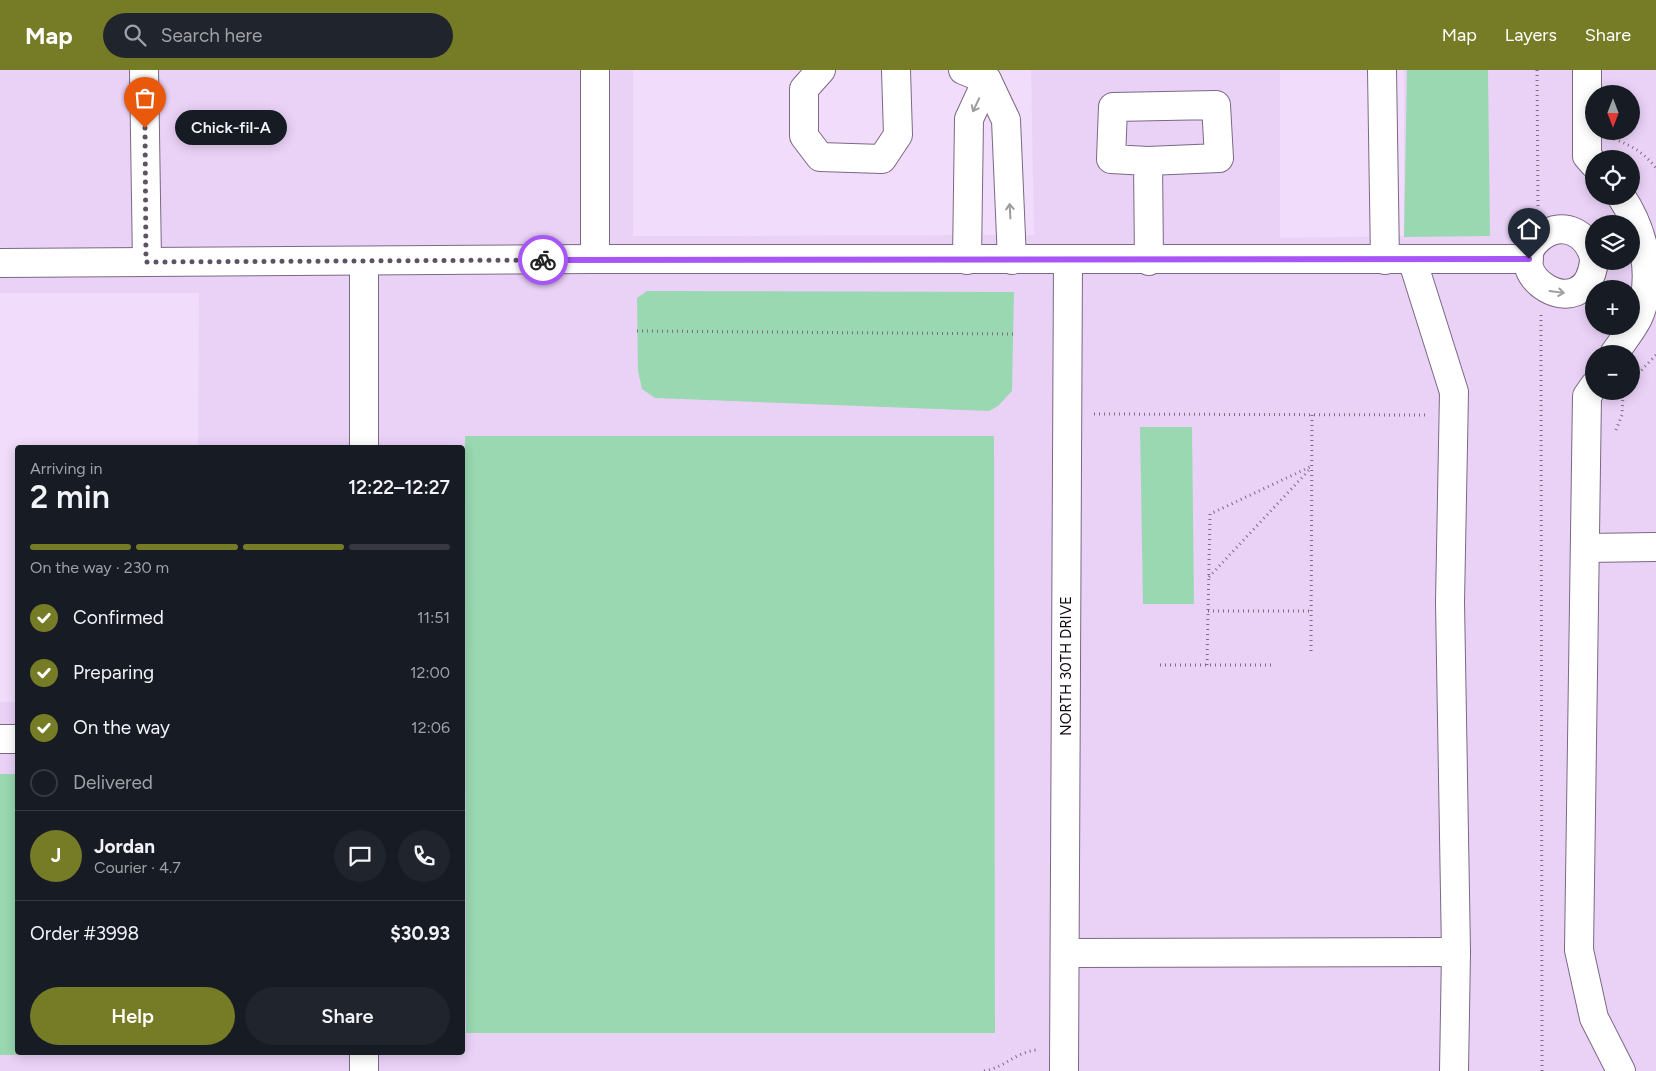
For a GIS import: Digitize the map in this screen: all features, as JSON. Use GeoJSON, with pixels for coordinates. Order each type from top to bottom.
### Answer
{"type":"FeatureCollection","features":[{"type":"Feature","properties":{"kind":"street"},"geometry":{"type":"LineString","coordinates":[[144,70],[146,262]]}},
{"type":"Feature","properties":{"kind":"street"},"geometry":{"type":"LineString","coordinates":[[595,70],[595,259]]}},
{"type":"Feature","properties":{"kind":"street"},"geometry":{"type":"LineString","coordinates":[[821,70],[804,90],[804,136],[820,157],[882,159],[898,135],[896,70]]}},
{"type":"Feature","properties":{"kind":"street"},"geometry":{"type":"LineString","coordinates":[[963,70],[988,80],[1006,120],[1012,260]]}},
{"type":"Feature","properties":{"kind":"street"},"geometry":{"type":"LineString","coordinates":[[1382,70],[1385,260]]}},
{"type":"Feature","properties":{"kind":"street"},"geometry":{"type":"LineString","coordinates":[[1587,70],[1587,150]]}},
{"type":"Feature","properties":{"kind":"street"},"geometry":{"type":"LineString","coordinates":[[966,260],[969,119],[988,80]]}},
{"type":"Feature","properties":{"kind":"street"},"geometry":{"type":"LineString","coordinates":[[1148,161],[1149,261]]}},
{"type":"Feature","properties":{"kind":"street"},"geometry":{"type":"LineString","coordinates":[[1620,345],[1638,318],[1644,299],[1646,280],[1644,240],[1627,205]]}},
{"type":"Feature","properties":{"kind":"street"},"geometry":{"type":"LineString","coordinates":[[0,263],[595,259],[1385,260],[1533,249],[1556,229],[1577,233],[1585,239]]}},
{"type":"Feature","properties":{"kind":"street"},"geometry":{"type":"LineString","coordinates":[[1533,249],[1532,274],[1541,287],[1556,293],[1572,292],[1588,279],[1591,270]]}},
{"type":"Feature","properties":{"kind":"street"},"geometry":{"type":"LineString","coordinates":[[1412,259],[1454,392],[1450,602],[1456,952],[1454,1071]]}},
{"type":"Feature","properties":{"kind":"street","name":"NORTH 30TH DRIVE"},"geometry":{"type":"LineString","coordinates":[[1064,1060],[1068,260]]}},
{"type":"Feature","properties":{"kind":"street"},"geometry":{"type":"LineString","coordinates":[[364,261],[364,445]]}},
{"type":"Feature","properties":{"kind":"street"},"geometry":{"type":"LineString","coordinates":[[1587,400],[1579,950],[1594,1018],[1621,1071]]}},
{"type":"Feature","properties":{"kind":"street"},"geometry":{"type":"LineString","coordinates":[[1585,548],[1656,547]]}},
{"type":"Feature","properties":{"kind":"street"},"geometry":{"type":"LineString","coordinates":[[0,739],[15,739]]}},
{"type":"Feature","properties":{"kind":"street"},"geometry":{"type":"LineString","coordinates":[[1065,953],[1456,952]]}},
{"type":"Feature","properties":{"kind":"street"},"geometry":{"type":"LineString","coordinates":[[364,1055],[364,1071]]}},
{"type":"Feature","properties":{"kind":"path"},"geometry":{"type":"LineString","coordinates":[[1533,249],[1537,70]]}},
{"type":"Feature","properties":{"kind":"path"},"geometry":{"type":"LineString","coordinates":[[1616,140],[1635,147],[1646,155],[1656,168]]}},
{"type":"Feature","properties":{"kind":"path"},"geometry":{"type":"LineString","coordinates":[[1541,287],[1542,1071]]}},
{"type":"Feature","properties":{"kind":"path"},"geometry":{"type":"LineString","coordinates":[[638,331],[1014,334]]}},
{"type":"Feature","properties":{"kind":"path"},"geometry":{"type":"LineString","coordinates":[[1640,372],[1656,355]]}},
{"type":"Feature","properties":{"kind":"path"},"geometry":{"type":"LineString","coordinates":[[1067,414],[1453,415]]}},
{"type":"Feature","properties":{"kind":"path"},"geometry":{"type":"LineString","coordinates":[[1311,650],[1312,414]]}},
{"type":"Feature","properties":{"kind":"path"},"geometry":{"type":"LineString","coordinates":[[1207,665],[1210,514],[1312,466]]}},
{"type":"Feature","properties":{"kind":"path"},"geometry":{"type":"LineString","coordinates":[[1209,577],[1312,466]]}},
{"type":"Feature","properties":{"kind":"path"},"geometry":{"type":"LineString","coordinates":[[1208,611],[1312,611]]}},
{"type":"Feature","properties":{"kind":"path"},"geometry":{"type":"LineString","coordinates":[[1160,665],[1275,665]]}},
{"type":"Feature","properties":{"kind":"path"},"geometry":{"type":"LineString","coordinates":[[984,1071],[1004,1066],[1011,1058],[1022,1052],[1064,1060]]}},
{"type":"Feature","properties":{"kind":"shaded area"},"geometry":{"type":"Polygon","coordinates":[[[0,70],[633,70],[633,236],[1034,235],[1031,70],[1280,70],[1280,238],[1404,236],[1404,70],[1656,70],[1656,1071],[0,1071],[0,702],[15,702],[15,1055],[465,1055],[465,445],[198,445],[199,293],[0,293],[0,70]]]}},
{"type":"Feature","properties":{"kind":"green space"},"geometry":{"type":"Polygon","coordinates":[[[1407,70],[1488,70],[1490,236],[1404,237],[1407,70]]]}},
{"type":"Feature","properties":{"kind":"green space"},"geometry":{"type":"Polygon","coordinates":[[[647,291],[1014,292],[1012,391],[998,406],[989,411],[655,398],[642,389],[638,371],[637,298],[647,291]]]}},
{"type":"Feature","properties":{"kind":"green space"},"geometry":{"type":"Polygon","coordinates":[[[1140,427],[1192,427],[1194,604],[1143,604],[1140,427]]]}},
{"type":"Feature","properties":{"kind":"green space"},"geometry":{"type":"Polygon","coordinates":[[[465,436],[994,436],[995,1033],[466,1033],[465,436]]]}},
{"type":"Feature","properties":{"kind":"green space"},"geometry":{"type":"Polygon","coordinates":[[[0,774],[15,774],[15,1055],[0,1055],[0,774]]]}},
{"type":"Feature","properties":{"kind":"way so far"},"geometry":{"type":"LineString","coordinates":[[145,128],[146,262],[543,260]]}},
{"type":"Feature","properties":{"kind":"place","name":"Chick-fil-A"},"geometry":{"type":"Point","coordinates":[145,128]}},
{"type":"Feature","properties":{"kind":"route"},"geometry":{"type":"LineString","coordinates":[[543,260],[1149,261],[1529,259]]}}]}
